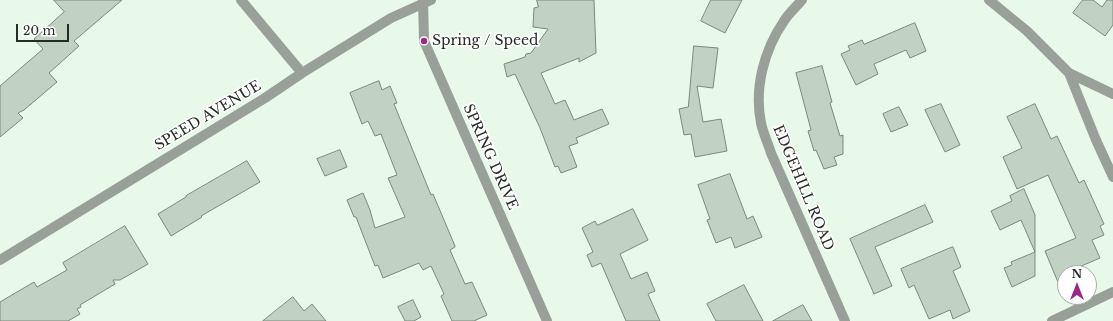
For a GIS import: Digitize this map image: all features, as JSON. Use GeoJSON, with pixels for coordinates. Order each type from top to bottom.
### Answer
{"type":"FeatureCollection","features":[{"type":"Feature","properties":{"kind":"street"},"geometry":{"type":"LineString","coordinates":[[241,0],[302,74]]}},
{"type":"Feature","properties":{"kind":"street","name":"EDGEHILL ROAD"},"geometry":{"type":"LineString","coordinates":[[802,0],[785,20],[768,52],[763,69],[759,106],[762,124],[771,153],[845,321]]}},
{"type":"Feature","properties":{"kind":"street"},"geometry":{"type":"LineString","coordinates":[[989,0],[1027,31],[1069,74],[1113,94]]}},
{"type":"Feature","properties":{"kind":"street","name":"SPEED AVENUE"},"geometry":{"type":"LineString","coordinates":[[0,260],[265,98],[390,18],[426,1]]}},
{"type":"Feature","properties":{"kind":"street","name":"SPRING DRIVE"},"geometry":{"type":"LineString","coordinates":[[426,1],[424,41],[547,321]]}},
{"type":"Feature","properties":{"kind":"street"},"geometry":{"type":"LineString","coordinates":[[1069,74],[1113,177]]}},
{"type":"Feature","properties":{"kind":"street"},"geometry":{"type":"LineString","coordinates":[[1052,321],[1113,292]]}},
{"type":"Feature","properties":{"kind":"building"},"geometry":{"type":"Polygon","coordinates":[[[54,0],[122,0],[74,41],[79,46],[49,73],[57,82],[24,110],[18,113],[23,118],[0,137],[0,86],[43,49],[34,39],[64,12],[54,0]]]}},
{"type":"Feature","properties":{"kind":"building"},"geometry":{"type":"Polygon","coordinates":[[[537,0],[594,0],[596,53],[579,62],[579,58],[541,73],[555,104],[565,100],[574,120],[602,109],[609,124],[576,138],[578,143],[569,146],[577,167],[561,173],[558,166],[555,167],[540,128],[515,74],[507,77],[504,64],[525,57],[526,54],[531,53],[548,29],[533,27],[534,8],[538,7],[537,0]]]}},
{"type":"Feature","properties":{"kind":"building"},"geometry":{"type":"Polygon","coordinates":[[[711,0],[742,0],[725,33],[701,21],[711,0]]]}},
{"type":"Feature","properties":{"kind":"building"},"geometry":{"type":"Polygon","coordinates":[[[1083,0],[1093,0],[1102,7],[1107,0],[1113,0],[1113,25],[1105,36],[1073,13],[1083,0]]]}},
{"type":"Feature","properties":{"kind":"building"},"geometry":{"type":"Polygon","coordinates":[[[915,23],[926,51],[910,58],[906,50],[874,64],[878,74],[856,85],[841,54],[850,50],[848,46],[862,40],[864,44],[915,23]]]}},
{"type":"Feature","properties":{"kind":"building"},"geometry":{"type":"Polygon","coordinates":[[[694,46],[718,48],[713,88],[697,86],[703,122],[721,119],[727,151],[695,157],[691,134],[684,135],[679,109],[688,107],[694,46]]]}},
{"type":"Feature","properties":{"kind":"building"},"geometry":{"type":"Polygon","coordinates":[[[822,66],[832,102],[830,103],[840,136],[843,135],[843,154],[834,157],[837,165],[824,169],[816,150],[814,151],[808,131],[811,130],[796,73],[822,66]]]}},
{"type":"Feature","properties":{"kind":"building"},"geometry":{"type":"Polygon","coordinates":[[[379,81],[382,90],[390,86],[397,103],[394,104],[431,195],[433,194],[455,246],[450,250],[465,284],[472,282],[487,315],[474,321],[452,321],[441,296],[444,294],[431,266],[423,270],[419,263],[383,278],[378,265],[375,266],[356,217],[354,217],[347,200],[363,193],[375,228],[405,217],[388,178],[397,175],[381,134],[375,136],[368,121],[362,124],[350,93],[379,81]]]}},
{"type":"Feature","properties":{"kind":"building"},"geometry":{"type":"Polygon","coordinates":[[[941,104],[960,145],[945,152],[925,110],[941,104]]]}},
{"type":"Feature","properties":{"kind":"building"},"geometry":{"type":"Polygon","coordinates":[[[1035,104],[1051,139],[1057,136],[1079,183],[1084,180],[1104,224],[1100,226],[1104,235],[1092,240],[1100,258],[1084,265],[1057,265],[1057,280],[1045,251],[1076,238],[1048,175],[1017,189],[1003,157],[1022,148],[1007,117],[1035,104]]]}},
{"type":"Feature","properties":{"kind":"building"},"geometry":{"type":"Polygon","coordinates":[[[899,107],[908,125],[891,132],[883,114],[899,107]]]}},
{"type":"Feature","properties":{"kind":"building"},"geometry":{"type":"Polygon","coordinates":[[[340,150],[347,167],[325,176],[317,159],[340,150]]]}},
{"type":"Feature","properties":{"kind":"building"},"geometry":{"type":"Polygon","coordinates":[[[247,161],[260,182],[201,216],[202,217],[171,236],[158,214],[247,161]]]}},
{"type":"Feature","properties":{"kind":"building"},"geometry":{"type":"Polygon","coordinates":[[[730,174],[747,219],[753,216],[762,237],[735,248],[731,237],[716,243],[707,220],[710,219],[698,185],[730,174]]]}},
{"type":"Feature","properties":{"kind":"building"},"geometry":{"type":"Polygon","coordinates":[[[1024,189],[1035,215],[1035,252],[1021,220],[1000,230],[991,211],[1012,201],[1010,196],[1024,189]]]}},
{"type":"Feature","properties":{"kind":"building"},"geometry":{"type":"Polygon","coordinates":[[[925,205],[933,222],[875,247],[892,286],[874,294],[850,239],[925,205]]]}},
{"type":"Feature","properties":{"kind":"building"},"geometry":{"type":"Polygon","coordinates":[[[633,209],[648,240],[620,254],[631,279],[647,272],[655,291],[648,294],[660,321],[626,321],[601,263],[592,267],[587,255],[593,252],[582,228],[595,221],[597,225],[633,209]]]}},
{"type":"Feature","properties":{"kind":"building"},"geometry":{"type":"Polygon","coordinates":[[[125,226],[148,264],[120,280],[113,280],[115,284],[80,305],[81,307],[77,309],[80,314],[68,321],[0,321],[0,302],[34,282],[37,287],[67,270],[63,263],[125,226]]]}},
{"type":"Feature","properties":{"kind":"building"},"geometry":{"type":"Polygon","coordinates":[[[953,247],[961,267],[953,271],[970,311],[953,319],[950,310],[929,319],[914,285],[909,288],[901,269],[953,247]]]}},
{"type":"Feature","properties":{"kind":"building"},"geometry":{"type":"Polygon","coordinates":[[[1035,252],[1035,276],[1012,287],[1004,268],[1012,265],[1011,262],[1035,252]]]}},
{"type":"Feature","properties":{"kind":"building"},"geometry":{"type":"Polygon","coordinates":[[[744,285],[763,321],[716,321],[707,304],[744,285]]]}},
{"type":"Feature","properties":{"kind":"building"},"geometry":{"type":"Polygon","coordinates":[[[293,297],[304,311],[312,304],[326,321],[263,321],[293,297]]]}},
{"type":"Feature","properties":{"kind":"building"},"geometry":{"type":"Polygon","coordinates":[[[413,300],[421,317],[414,321],[405,321],[398,307],[413,300]]]}},
{"type":"Feature","properties":{"kind":"building"},"geometry":{"type":"Polygon","coordinates":[[[803,305],[812,321],[773,321],[803,305]]]}},
{"type":"Feature","properties":{"kind":"place","name":"Spring / Speed"},"geometry":{"type":"Point","coordinates":[424,41]}}]}
